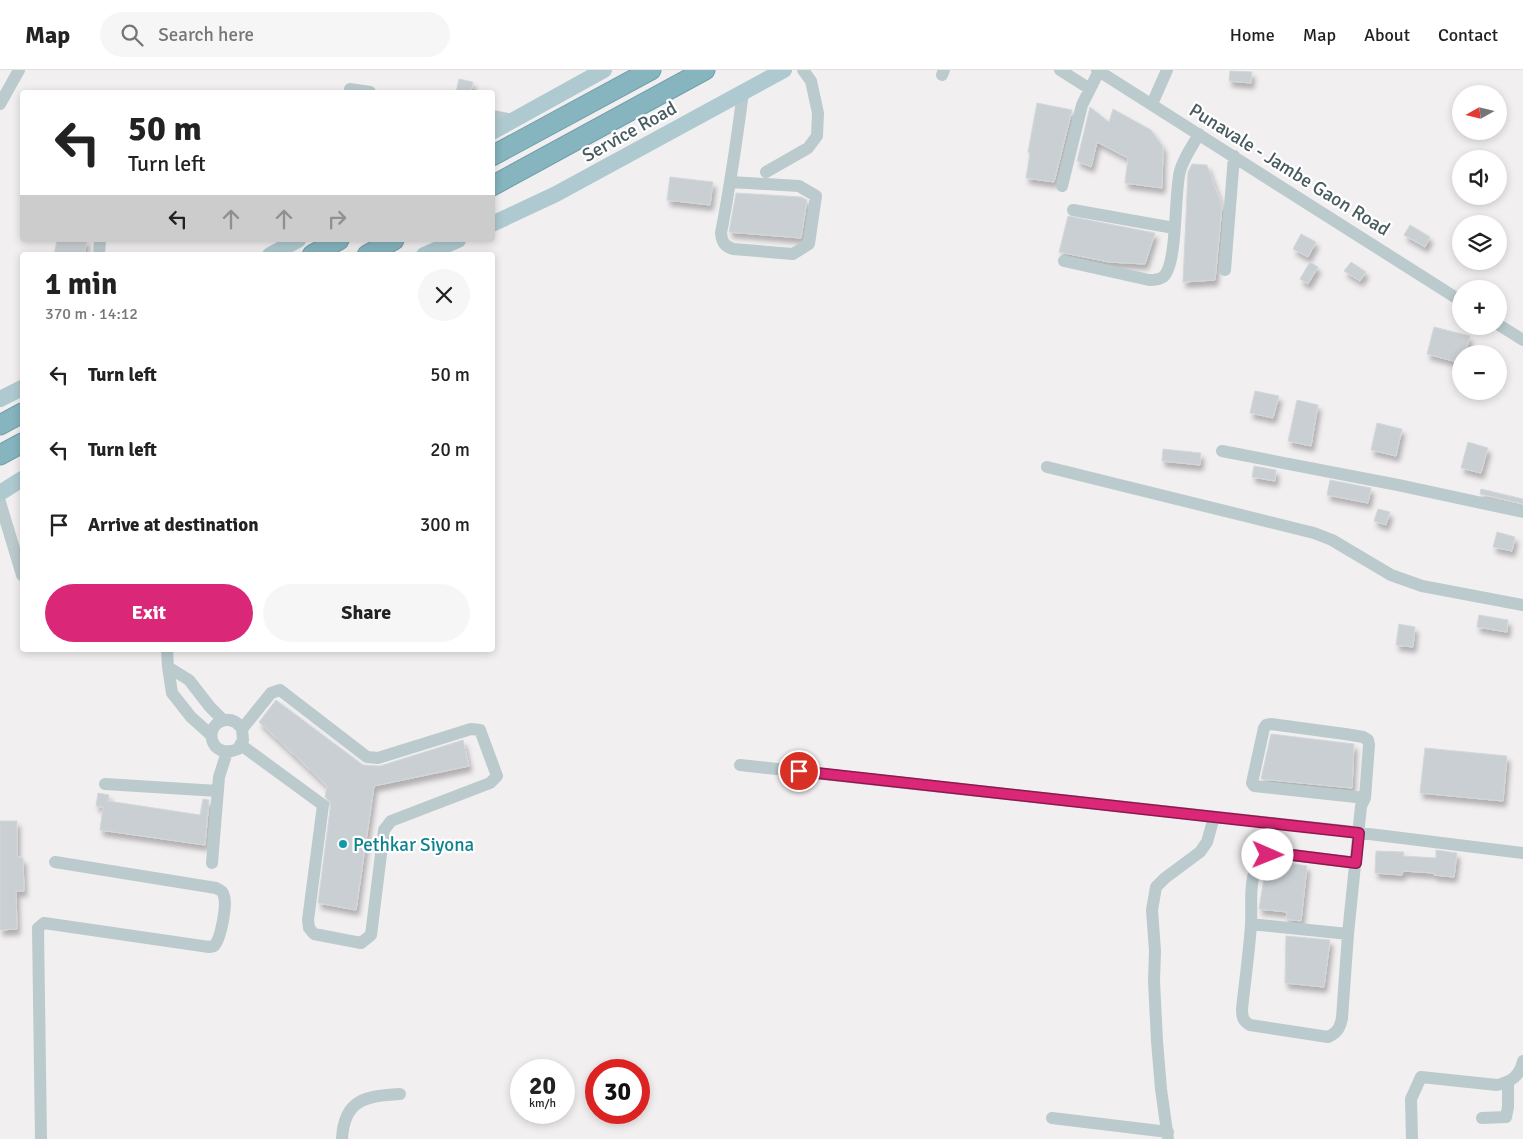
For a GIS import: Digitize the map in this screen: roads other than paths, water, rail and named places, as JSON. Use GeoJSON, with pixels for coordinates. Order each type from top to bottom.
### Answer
{"type":"FeatureCollection","features":[{"type":"Feature","properties":{"kind":"highway"},"geometry":{"type":"LineString","coordinates":[[495,154],[651,70]]}},
{"type":"Feature","properties":{"kind":"highway"},"geometry":{"type":"LineString","coordinates":[[495,184],[705,70]]}},
{"type":"Feature","properties":{"kind":"highway"},"geometry":{"type":"LineString","coordinates":[[317,252],[335,242]]}},
{"type":"Feature","properties":{"kind":"highway"},"geometry":{"type":"LineString","coordinates":[[372,252],[390,242]]}},
{"type":"Feature","properties":{"kind":"highway"},"geometry":{"type":"LineString","coordinates":[[0,425],[20,414]]}},
{"type":"Feature","properties":{"kind":"highway"},"geometry":{"type":"LineString","coordinates":[[0,455],[20,444]]}},
{"type":"Feature","properties":{"kind":"main road"},"geometry":{"type":"LineString","coordinates":[[495,130],[604,70]]}},
{"type":"Feature","properties":{"kind":"main road","name":"Service Road"},"geometry":{"type":"LineString","coordinates":[[495,223],[556,194],[784,70]]}},
{"type":"Feature","properties":{"kind":"main road"},"geometry":{"type":"LineString","coordinates":[[276,252],[294,242]]}},
{"type":"Feature","properties":{"kind":"main road"},"geometry":{"type":"LineString","coordinates":[[431,252],[453,242]]}},
{"type":"Feature","properties":{"kind":"main road"},"geometry":{"type":"LineString","coordinates":[[0,399],[20,389]]}},
{"type":"Feature","properties":{"kind":"main road"},"geometry":{"type":"LineString","coordinates":[[0,493],[20,480]]}},
{"type":"Feature","properties":{"kind":"street"},"geometry":{"type":"LineString","coordinates":[[0,104],[19,70]]}},
{"type":"Feature","properties":{"kind":"street"},"geometry":{"type":"LineString","coordinates":[[766,172],[808,148],[818,136],[818,113],[811,81],[804,70]]}},
{"type":"Feature","properties":{"kind":"street"},"geometry":{"type":"LineString","coordinates":[[1060,70],[1090,89]]}},
{"type":"Feature","properties":{"kind":"street"},"geometry":{"type":"LineString","coordinates":[[1152,104],[1167,70]]}},
{"type":"Feature","properties":{"kind":"street"},"geometry":{"type":"LineString","coordinates":[[1062,186],[1078,118],[1098,71]]}},
{"type":"Feature","properties":{"kind":"street","name":"Punavale - Jambe Gaon Road"},"geometry":{"type":"LineString","coordinates":[[1098,71],[1452,295]]}},
{"type":"Feature","properties":{"kind":"street"},"geometry":{"type":"LineString","coordinates":[[350,89],[357,90]]}},
{"type":"Feature","properties":{"kind":"street"},"geometry":{"type":"LineString","coordinates":[[730,182],[799,186],[816,196],[809,244],[794,254],[733,249],[727,247],[722,241],[721,233],[743,92]]}},
{"type":"Feature","properties":{"kind":"street"},"geometry":{"type":"LineString","coordinates":[[495,117],[514,120]]}},
{"type":"Feature","properties":{"kind":"street"},"geometry":{"type":"LineString","coordinates":[[1064,261],[1148,280],[1157,280],[1164,276],[1169,268],[1173,252],[1176,197],[1180,169],[1200,134]]}},
{"type":"Feature","properties":{"kind":"street"},"geometry":{"type":"LineString","coordinates":[[1225,270],[1234,156]]}},
{"type":"Feature","properties":{"kind":"street"},"geometry":{"type":"LineString","coordinates":[[1073,210],[1174,228]]}},
{"type":"Feature","properties":{"kind":"street"},"geometry":{"type":"LineString","coordinates":[[1507,330],[1523,340]]}},
{"type":"Feature","properties":{"kind":"street"},"geometry":{"type":"LineString","coordinates":[[1222,451],[1398,485],[1523,512]]}},
{"type":"Feature","properties":{"kind":"street"},"geometry":{"type":"LineString","coordinates":[[1047,467],[1314,533],[1332,540],[1391,575],[1422,586],[1523,605]]}},
{"type":"Feature","properties":{"kind":"street"},"geometry":{"type":"LineString","coordinates":[[0,502],[20,568]]}},
{"type":"Feature","properties":{"kind":"street"},"geometry":{"type":"LineString","coordinates":[[167,652],[172,693],[191,717],[211,735],[214,745],[227,752],[238,749],[243,740],[242,729],[234,721],[223,720],[215,725],[211,735]]}},
{"type":"Feature","properties":{"kind":"street"},"geometry":{"type":"LineString","coordinates":[[168,667],[189,680],[223,720]]}},
{"type":"Feature","properties":{"kind":"street"},"geometry":{"type":"LineString","coordinates":[[241,745],[323,805],[308,920],[309,928],[314,934],[361,943],[371,935],[384,830],[392,821],[490,784],[497,776],[480,730],[471,729],[378,758],[367,757],[280,690],[272,693],[242,729]]}},
{"type":"Feature","properties":{"kind":"street"},"geometry":{"type":"LineString","coordinates":[[1356,863],[1276,853],[1261,858],[1255,868],[1242,1009],[1242,1016],[1245,1022],[1250,1025],[1328,1037],[1335,1034],[1340,1026],[1348,934],[1356,863],[1362,806],[1365,798],[1369,745],[1368,740],[1363,737],[1271,724],[1266,725],[1252,783],[1254,786],[1365,798]]}},
{"type":"Feature","properties":{"kind":"street"},"geometry":{"type":"LineString","coordinates":[[212,863],[219,777],[227,752]]}},
{"type":"Feature","properties":{"kind":"street"},"geometry":{"type":"LineString","coordinates":[[740,765],[1359,833],[1523,853]]}},
{"type":"Feature","properties":{"kind":"street"},"geometry":{"type":"LineString","coordinates":[[105,784],[218,791]]}},
{"type":"Feature","properties":{"kind":"street"},"geometry":{"type":"LineString","coordinates":[[1052,1118],[1168,1136],[1161,1089],[1157,1041],[1152,910],[1156,887],[1200,852],[1207,842],[1214,817]]}},
{"type":"Feature","properties":{"kind":"street"},"geometry":{"type":"LineString","coordinates":[[40,1139],[38,928],[44,923],[208,948],[214,946],[219,939],[225,902],[222,891],[216,888],[55,862]]}},
{"type":"Feature","properties":{"kind":"street"},"geometry":{"type":"LineString","coordinates":[[1251,924],[1348,934]]}},
{"type":"Feature","properties":{"kind":"street"},"geometry":{"type":"LineString","coordinates":[[1412,1139],[1411,1100],[1421,1076],[1497,1085],[1508,1083],[1517,1076],[1523,1062]]}},
{"type":"Feature","properties":{"kind":"street"},"geometry":{"type":"LineString","coordinates":[[1482,1118],[1506,1117],[1508,1083]]}},
{"type":"Feature","properties":{"kind":"street"},"geometry":{"type":"LineString","coordinates":[[342,1139],[345,1121],[351,1109],[362,1100],[375,1095],[400,1094]]}},
{"type":"Feature","properties":{"kind":"place","name":"Pethkar Siyona"},"geometry":{"type":"Point","coordinates":[343,844]}}]}
